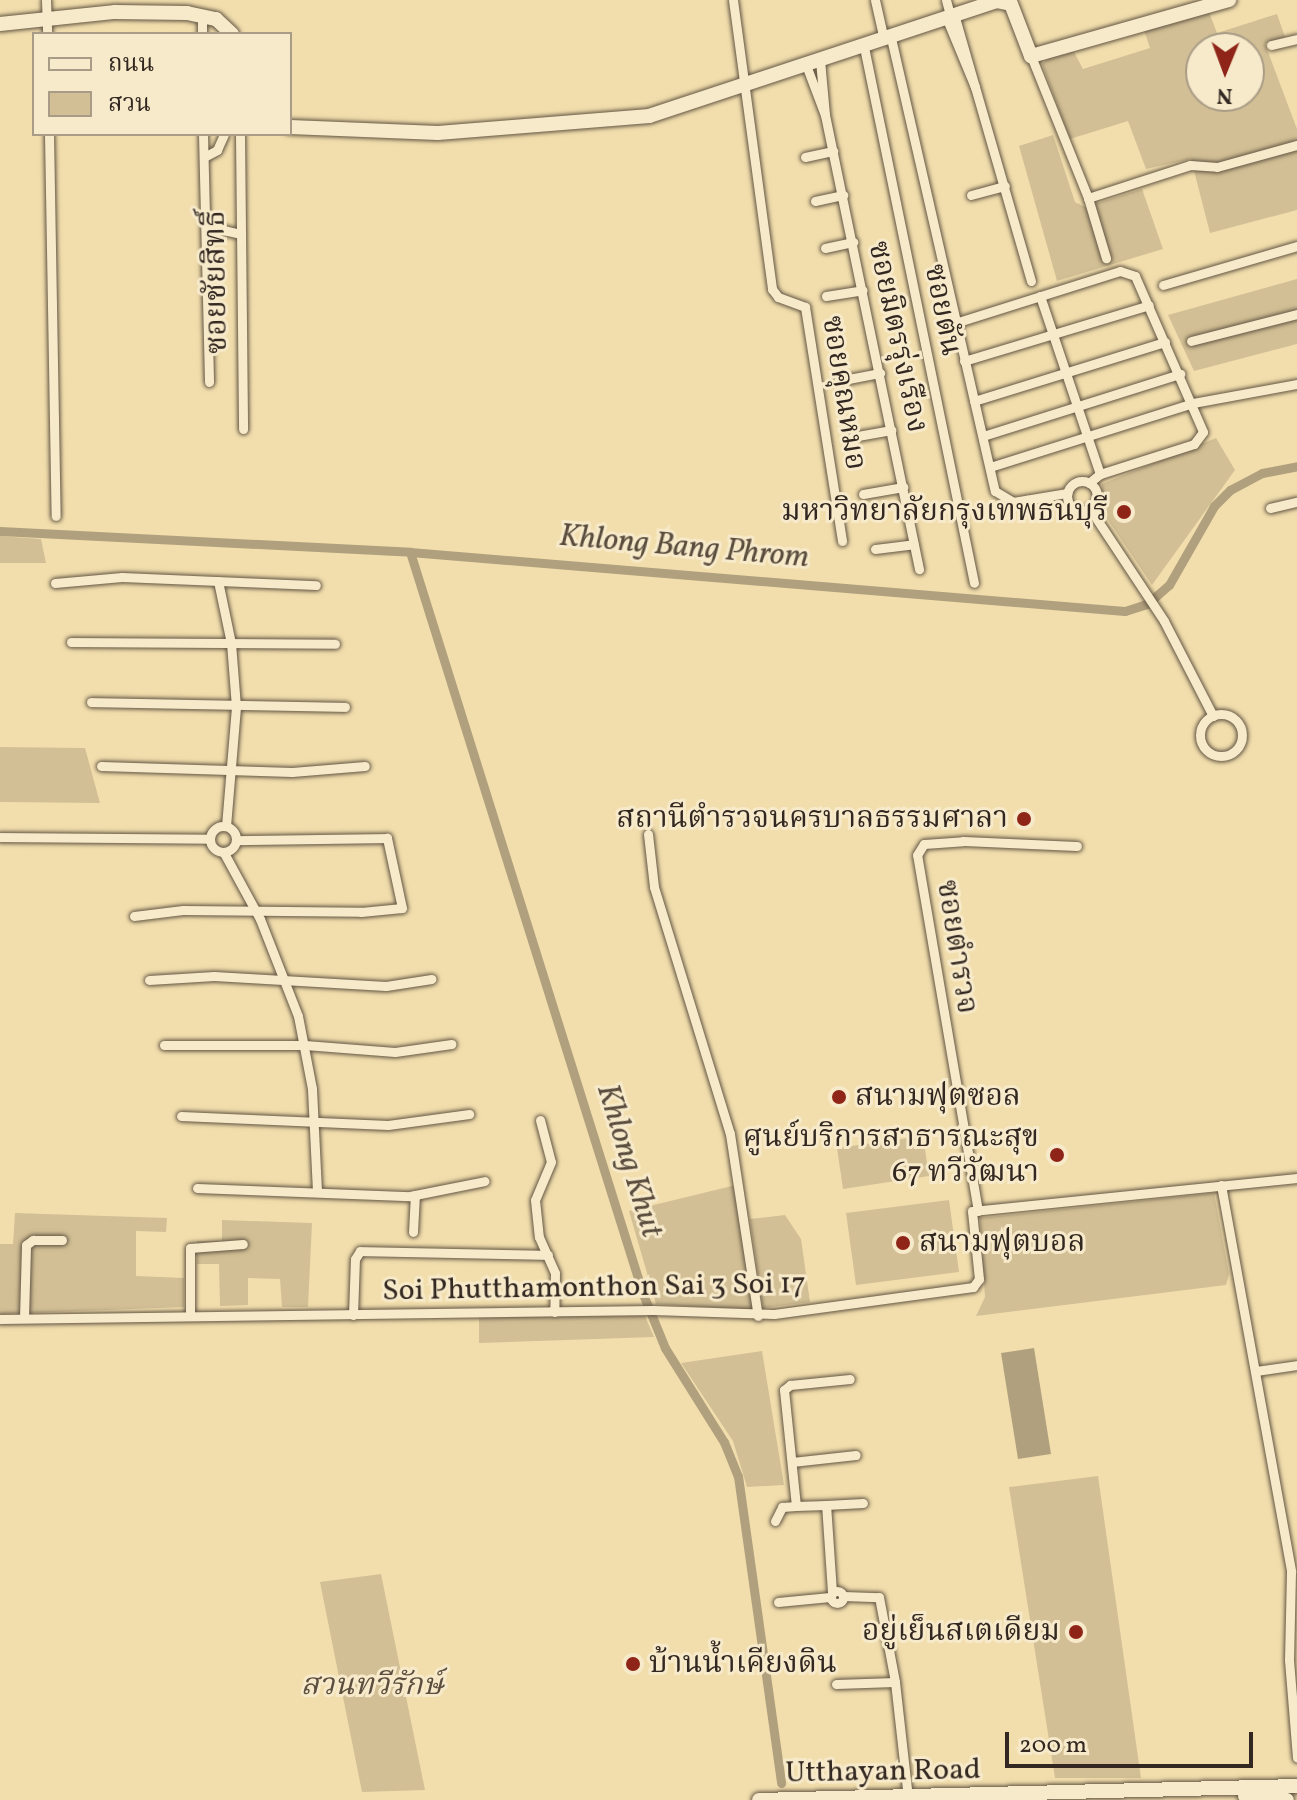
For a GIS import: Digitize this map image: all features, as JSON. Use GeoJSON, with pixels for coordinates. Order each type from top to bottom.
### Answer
{"type":"FeatureCollection","features":[{"type":"Feature","properties":{"kind":"street"},"geometry":{"type":"LineString","coordinates":[[46,0],[47,26]]}},
{"type":"Feature","properties":{"kind":"street"},"geometry":{"type":"LineString","coordinates":[[733,0],[745,86]]}},
{"type":"Feature","properties":{"kind":"street"},"geometry":{"type":"LineString","coordinates":[[875,0],[888,39],[955,323],[964,361],[997,494],[1007,501],[1067,493],[1074,483],[1089,483],[1100,474],[1197,442],[1203,425],[1137,278],[1123,271],[955,323]]}},
{"type":"Feature","properties":{"kind":"street"},"geometry":{"type":"LineString","coordinates":[[946,0],[1005,186],[1031,281]]}},
{"type":"Feature","properties":{"kind":"street"},"geometry":{"type":"LineString","coordinates":[[292,127],[438,133],[649,116],[888,39],[950,15],[1006,0],[1088,198],[1106,258]]}},
{"type":"Feature","properties":{"kind":"street"},"geometry":{"type":"LineString","coordinates":[[1031,56],[1229,0]]}},
{"type":"Feature","properties":{"kind":"street"},"geometry":{"type":"LineString","coordinates":[[0,24],[47,26],[115,6],[202,15],[216,19],[230,32]]}},
{"type":"Feature","properties":{"kind":"street"},"geometry":{"type":"LineString","coordinates":[[202,15],[202,32]]}},
{"type":"Feature","properties":{"kind":"street"},"geometry":{"type":"LineString","coordinates":[[1271,45],[1297,39]]}},
{"type":"Feature","properties":{"kind":"street","name":"ซอยตัน"},"geometry":{"type":"LineString","coordinates":[[864,47],[974,583]]}},
{"type":"Feature","properties":{"kind":"street","name":"ซอยมิตรรุ่งเรือง"},"geometry":{"type":"LineString","coordinates":[[813,63],[825,115]]}},
{"type":"Feature","properties":{"kind":"street","name":"ซอยมิตรรุ่งเรือง"},"geometry":{"type":"LineString","coordinates":[[813,63],[853,242],[919,569]]}},
{"type":"Feature","properties":{"kind":"street","name":"ซอยคุณหมอ"},"geometry":{"type":"LineString","coordinates":[[745,86],[772,289],[778,297],[805,307],[842,541]]}},
{"type":"Feature","properties":{"kind":"street"},"geometry":{"type":"LineString","coordinates":[[49,136],[56,516]]}},
{"type":"Feature","properties":{"kind":"street"},"geometry":{"type":"LineString","coordinates":[[203,136],[209,382]]}},
{"type":"Feature","properties":{"kind":"street"},"geometry":{"type":"LineString","coordinates":[[204,157],[217,150],[223,136]]}},
{"type":"Feature","properties":{"kind":"street","name":"ซอยชัยสิทธิ์"},"geometry":{"type":"LineString","coordinates":[[240,136],[243,429]]}},
{"type":"Feature","properties":{"kind":"street"},"geometry":{"type":"LineString","coordinates":[[1088,198],[1190,165],[1217,167],[1297,145]]}},
{"type":"Feature","properties":{"kind":"street"},"geometry":{"type":"LineString","coordinates":[[805,157],[833,151]]}},
{"type":"Feature","properties":{"kind":"street"},"geometry":{"type":"LineString","coordinates":[[971,195],[1005,186]]}},
{"type":"Feature","properties":{"kind":"street"},"geometry":{"type":"LineString","coordinates":[[815,201],[843,195]]}},
{"type":"Feature","properties":{"kind":"street"},"geometry":{"type":"LineString","coordinates":[[206,226],[240,234]]}},
{"type":"Feature","properties":{"kind":"street"},"geometry":{"type":"LineString","coordinates":[[825,248],[853,242]]}},
{"type":"Feature","properties":{"kind":"street"},"geometry":{"type":"LineString","coordinates":[[1163,285],[1297,246]]}},
{"type":"Feature","properties":{"kind":"street"},"geometry":{"type":"LineString","coordinates":[[826,296],[863,290]]}},
{"type":"Feature","properties":{"kind":"street"},"geometry":{"type":"LineString","coordinates":[[1040,296],[1100,474]]}},
{"type":"Feature","properties":{"kind":"street"},"geometry":{"type":"LineString","coordinates":[[964,361],[1149,305]]}},
{"type":"Feature","properties":{"kind":"street"},"geometry":{"type":"LineString","coordinates":[[1191,341],[1297,314]]}},
{"type":"Feature","properties":{"kind":"street"},"geometry":{"type":"LineString","coordinates":[[974,401],[1165,342]]}},
{"type":"Feature","properties":{"kind":"street"},"geometry":{"type":"LineString","coordinates":[[838,381],[880,373]]}},
{"type":"Feature","properties":{"kind":"street"},"geometry":{"type":"LineString","coordinates":[[983,436],[1180,374]]}},
{"type":"Feature","properties":{"kind":"street"},"geometry":{"type":"LineString","coordinates":[[990,467],[1193,403],[1297,384]]}},
{"type":"Feature","properties":{"kind":"street"},"geometry":{"type":"LineString","coordinates":[[852,437],[891,430]]}},
{"type":"Feature","properties":{"kind":"street"},"geometry":{"type":"LineString","coordinates":[[1089,483],[1097,495],[1090,509]]}},
{"type":"Feature","properties":{"kind":"street"},"geometry":{"type":"LineString","coordinates":[[863,494],[903,487]]}},
{"type":"Feature","properties":{"kind":"street"},"geometry":{"type":"LineString","coordinates":[[1067,493],[1073,508],[1090,509]]}},
{"type":"Feature","properties":{"kind":"street"},"geometry":{"type":"LineString","coordinates":[[1270,508],[1297,502]]}},
{"type":"Feature","properties":{"kind":"street"},"geometry":{"type":"LineString","coordinates":[[1090,509],[1164,621],[1213,716]]}},
{"type":"Feature","properties":{"kind":"street"},"geometry":{"type":"LineString","coordinates":[[875,549],[914,544]]}},
{"type":"Feature","properties":{"kind":"street"},"geometry":{"type":"LineString","coordinates":[[55,583],[122,577],[316,585]]}},
{"type":"Feature","properties":{"kind":"street"},"geometry":{"type":"LineString","coordinates":[[218,581],[231,643],[236,707],[226,826],[236,840]]}},
{"type":"Feature","properties":{"kind":"street"},"geometry":{"type":"LineString","coordinates":[[71,642],[335,644]]}},
{"type":"Feature","properties":{"kind":"street"},"geometry":{"type":"LineString","coordinates":[[91,702],[345,707]]}},
{"type":"Feature","properties":{"kind":"street"},"geometry":{"type":"LineString","coordinates":[[1213,716],[1228,716],[1240,727],[1239,746],[1228,755],[1215,755],[1201,743],[1201,728],[1213,716]]}},
{"type":"Feature","properties":{"kind":"street"},"geometry":{"type":"LineString","coordinates":[[101,766],[233,771],[365,766]]}},
{"type":"Feature","properties":{"kind":"street"},"geometry":{"type":"LineString","coordinates":[[226,826],[214,829],[209,839],[213,849],[224,853],[255,910],[286,980],[305,1045],[315,1120],[317,1192]]}},
{"type":"Feature","properties":{"kind":"street"},"geometry":{"type":"LineString","coordinates":[[648,834],[654,887],[730,1134],[758,1316]]}},
{"type":"Feature","properties":{"kind":"street"},"geometry":{"type":"LineString","coordinates":[[0,837],[209,839]]}},
{"type":"Feature","properties":{"kind":"street"},"geometry":{"type":"LineString","coordinates":[[134,916],[255,910],[401,909],[387,838],[236,840],[224,853]]}},
{"type":"Feature","properties":{"kind":"street","name":"ซอยตำรวจ"},"geometry":{"type":"LineString","coordinates":[[978,1211],[919,847],[963,841],[1077,846]]}},
{"type":"Feature","properties":{"kind":"street"},"geometry":{"type":"LineString","coordinates":[[149,980],[286,980],[395,986],[431,979]]}},
{"type":"Feature","properties":{"kind":"street"},"geometry":{"type":"LineString","coordinates":[[164,1045],[305,1045],[395,1052],[451,1044]]}},
{"type":"Feature","properties":{"kind":"street"},"geometry":{"type":"LineString","coordinates":[[181,1116],[414,1124],[469,1114]]}},
{"type":"Feature","properties":{"kind":"street"},"geometry":{"type":"LineString","coordinates":[[540,1120],[551,1162],[535,1200],[539,1237],[555,1273],[554,1312]]}},
{"type":"Feature","properties":{"kind":"street"},"geometry":{"type":"LineString","coordinates":[[978,1211],[1297,1178]]}},
{"type":"Feature","properties":{"kind":"street"},"geometry":{"type":"LineString","coordinates":[[197,1188],[415,1195],[485,1181]]}},
{"type":"Feature","properties":{"kind":"street"},"geometry":{"type":"LineString","coordinates":[[1221,1185],[1294,1571],[1289,1660],[1297,1758]]}},
{"type":"Feature","properties":{"kind":"street"},"geometry":{"type":"LineString","coordinates":[[413,1232],[415,1195]]}},
{"type":"Feature","properties":{"kind":"street","name":"Soi Phutthamonthon Sai 3 Soi 17"},"geometry":{"type":"LineString","coordinates":[[0,1319],[653,1310],[758,1316],[973,1287],[979,1273],[972,1211],[978,1211]]}},
{"type":"Feature","properties":{"kind":"street"},"geometry":{"type":"LineString","coordinates":[[24,1318],[26,1245],[33,1240],[62,1240]]}},
{"type":"Feature","properties":{"kind":"street"},"geometry":{"type":"LineString","coordinates":[[190,1316],[190,1248],[243,1244]]}},
{"type":"Feature","properties":{"kind":"street"},"geometry":{"type":"LineString","coordinates":[[353,1315],[355,1259],[360,1251],[548,1255]]}},
{"type":"Feature","properties":{"kind":"street"},"geometry":{"type":"LineString","coordinates":[[1256,1371],[1297,1365]]}},
{"type":"Feature","properties":{"kind":"street"},"geometry":{"type":"LineString","coordinates":[[796,1506],[786,1386],[850,1379]]}},
{"type":"Feature","properties":{"kind":"street"},"geometry":{"type":"LineString","coordinates":[[792,1462],[856,1455]]}},
{"type":"Feature","properties":{"kind":"street"},"geometry":{"type":"LineString","coordinates":[[775,1521],[782,1507],[863,1503]]}},
{"type":"Feature","properties":{"kind":"street"},"geometry":{"type":"LineString","coordinates":[[826,1505],[831,1595]]}},
{"type":"Feature","properties":{"kind":"street"},"geometry":{"type":"LineString","coordinates":[[778,1602],[831,1595],[877,1595],[895,1682],[908,1798]]}},
{"type":"Feature","properties":{"kind":"street"},"geometry":{"type":"LineString","coordinates":[[836,1684],[895,1682]]}},
{"type":"Feature","properties":{"kind":"street","name":"Utthayan Road"},"geometry":{"type":"LineString","coordinates":[[759,1800],[1297,1786]]}},
{"type":"Feature","properties":{"kind":"street"},"geometry":{"type":"LineString","coordinates":[[1193,1789],[1287,1800]]}},
{"type":"Feature","properties":{"kind":"green space"},"geometry":{"type":"Polygon","coordinates":[[[1209,12],[1217,32],[1185,32],[1185,112],[1265,112],[1265,44],[1297,129],[1297,210],[1210,233],[1191,159],[1146,169],[1128,121],[1070,139],[1042,64],[1055,53],[1074,52],[1083,69],[1150,48],[1144,30],[1209,12]]]}},
{"type":"Feature","properties":{"kind":"green space"},"geometry":{"type":"Polygon","coordinates":[[[1277,14],[1285,37],[1265,44],[1265,32],[1220,32],[1277,14]]]}},
{"type":"Feature","properties":{"kind":"green space"},"geometry":{"type":"Polygon","coordinates":[[[1053,135],[1075,202],[1085,207],[1142,189],[1163,249],[1057,281],[1019,146],[1053,135]]]}},
{"type":"Feature","properties":{"kind":"green space"},"geometry":{"type":"Polygon","coordinates":[[[1297,279],[1297,344],[1194,371],[1168,315],[1297,279]]]}},
{"type":"Feature","properties":{"kind":"green space"},"geometry":{"type":"Polygon","coordinates":[[[1216,438],[1235,470],[1152,585],[1100,508],[1102,484],[1216,438]]]}},
{"type":"Feature","properties":{"kind":"green space"},"geometry":{"type":"Polygon","coordinates":[[[0,536],[41,539],[46,563],[0,563],[0,536]]]}},
{"type":"Feature","properties":{"kind":"green space"},"geometry":{"type":"Polygon","coordinates":[[[0,747],[85,748],[100,803],[0,802],[0,747]]]}},
{"type":"Feature","properties":{"kind":"green space"},"geometry":{"type":"Polygon","coordinates":[[[923,1136],[929,1176],[843,1189],[837,1148],[923,1136]]]}},
{"type":"Feature","properties":{"kind":"green space"},"geometry":{"type":"Polygon","coordinates":[[[736,1185],[753,1310],[656,1304],[629,1211],[736,1185]]]}},
{"type":"Feature","properties":{"kind":"green space"},"geometry":{"type":"Polygon","coordinates":[[[1214,1193],[1229,1274],[1226,1285],[976,1316],[985,1297],[980,1218],[1214,1193]]]}},
{"type":"Feature","properties":{"kind":"green space","name":"สนามฟุตบอล"},"geometry":{"type":"Polygon","coordinates":[[[949,1200],[959,1272],[856,1285],[846,1213],[949,1200]]]}},
{"type":"Feature","properties":{"kind":"green space"},"geometry":{"type":"Polygon","coordinates":[[[15,1213],[167,1218],[166,1232],[136,1231],[136,1276],[184,1278],[184,1307],[0,1314],[0,1244],[13,1244],[15,1213]]]}},
{"type":"Feature","properties":{"kind":"green space"},"geometry":{"type":"Polygon","coordinates":[[[785,1215],[801,1239],[810,1302],[763,1308],[750,1219],[785,1215]]]}},
{"type":"Feature","properties":{"kind":"green space"},"geometry":{"type":"Polygon","coordinates":[[[222,1220],[312,1223],[308,1307],[282,1307],[280,1279],[248,1278],[248,1305],[220,1306],[219,1264],[197,1264],[197,1241],[222,1241],[222,1220]]]}},
{"type":"Feature","properties":{"kind":"green space"},"geometry":{"type":"Polygon","coordinates":[[[645,1316],[654,1337],[479,1343],[479,1317],[645,1316]]]}},
{"type":"Feature","properties":{"kind":"green space"},"geometry":{"type":"Polygon","coordinates":[[[762,1351],[784,1485],[747,1487],[733,1441],[681,1363],[762,1351]]]}},
{"type":"Feature","properties":{"kind":"green space","name":"อยู่เย็นสเตเดียม"},"geometry":{"type":"Polygon","coordinates":[[[1098,1476],[1141,1778],[1055,1778],[1009,1487],[1098,1476]]]}},
{"type":"Feature","properties":{"kind":"green space","name":"สวนทวีรักษ์"},"geometry":{"type":"Polygon","coordinates":[[[381,1574],[425,1790],[362,1792],[320,1582],[381,1574]]]}},
{"type":"Feature","properties":{"kind":"shaded area"},"geometry":{"type":"Polygon","coordinates":[[[1034,1348],[1051,1454],[1018,1459],[1001,1353],[1034,1348]]]}},
{"type":"Feature","properties":{"kind":"waterway","name":"Khlong Bang Phrom"},"geometry":{"type":"LineString","coordinates":[[0,531],[410,552],[1125,611],[1147,604],[1169,585],[1214,506],[1230,490],[1262,473],[1297,466]]}},
{"type":"Feature","properties":{"kind":"waterway","name":"Khlong Khut"},"geometry":{"type":"LineString","coordinates":[[410,552],[643,1294],[665,1348],[724,1442],[738,1476],[781,1783]]}},
{"type":"Feature","properties":{"kind":"place","name":"มหาวิทยาลัยกรุงเทพธนบุรี"},"geometry":{"type":"Point","coordinates":[1124,512]}},
{"type":"Feature","properties":{"kind":"place","name":"สถานีตำรวจนครบาลธรรมศาลา"},"geometry":{"type":"Point","coordinates":[1024,819]}},
{"type":"Feature","properties":{"kind":"place","name":"สนามฟุตซอล"},"geometry":{"type":"Point","coordinates":[839,1097]}},
{"type":"Feature","properties":{"kind":"place","name":"ศูนย์บริการสาธารณะสุข 67 ทวีวัฒนา"},"geometry":{"type":"Point","coordinates":[1057,1155]}},
{"type":"Feature","properties":{"kind":"place","name":"สนามฟุตบอล"},"geometry":{"type":"Point","coordinates":[903,1243]}},
{"type":"Feature","properties":{"kind":"place","name":"อยู่เย็นสเตเดียม"},"geometry":{"type":"Point","coordinates":[1076,1632]}},
{"type":"Feature","properties":{"kind":"place","name":"บ้านน้ำเคียงดิน"},"geometry":{"type":"Point","coordinates":[633,1664]}}]}
